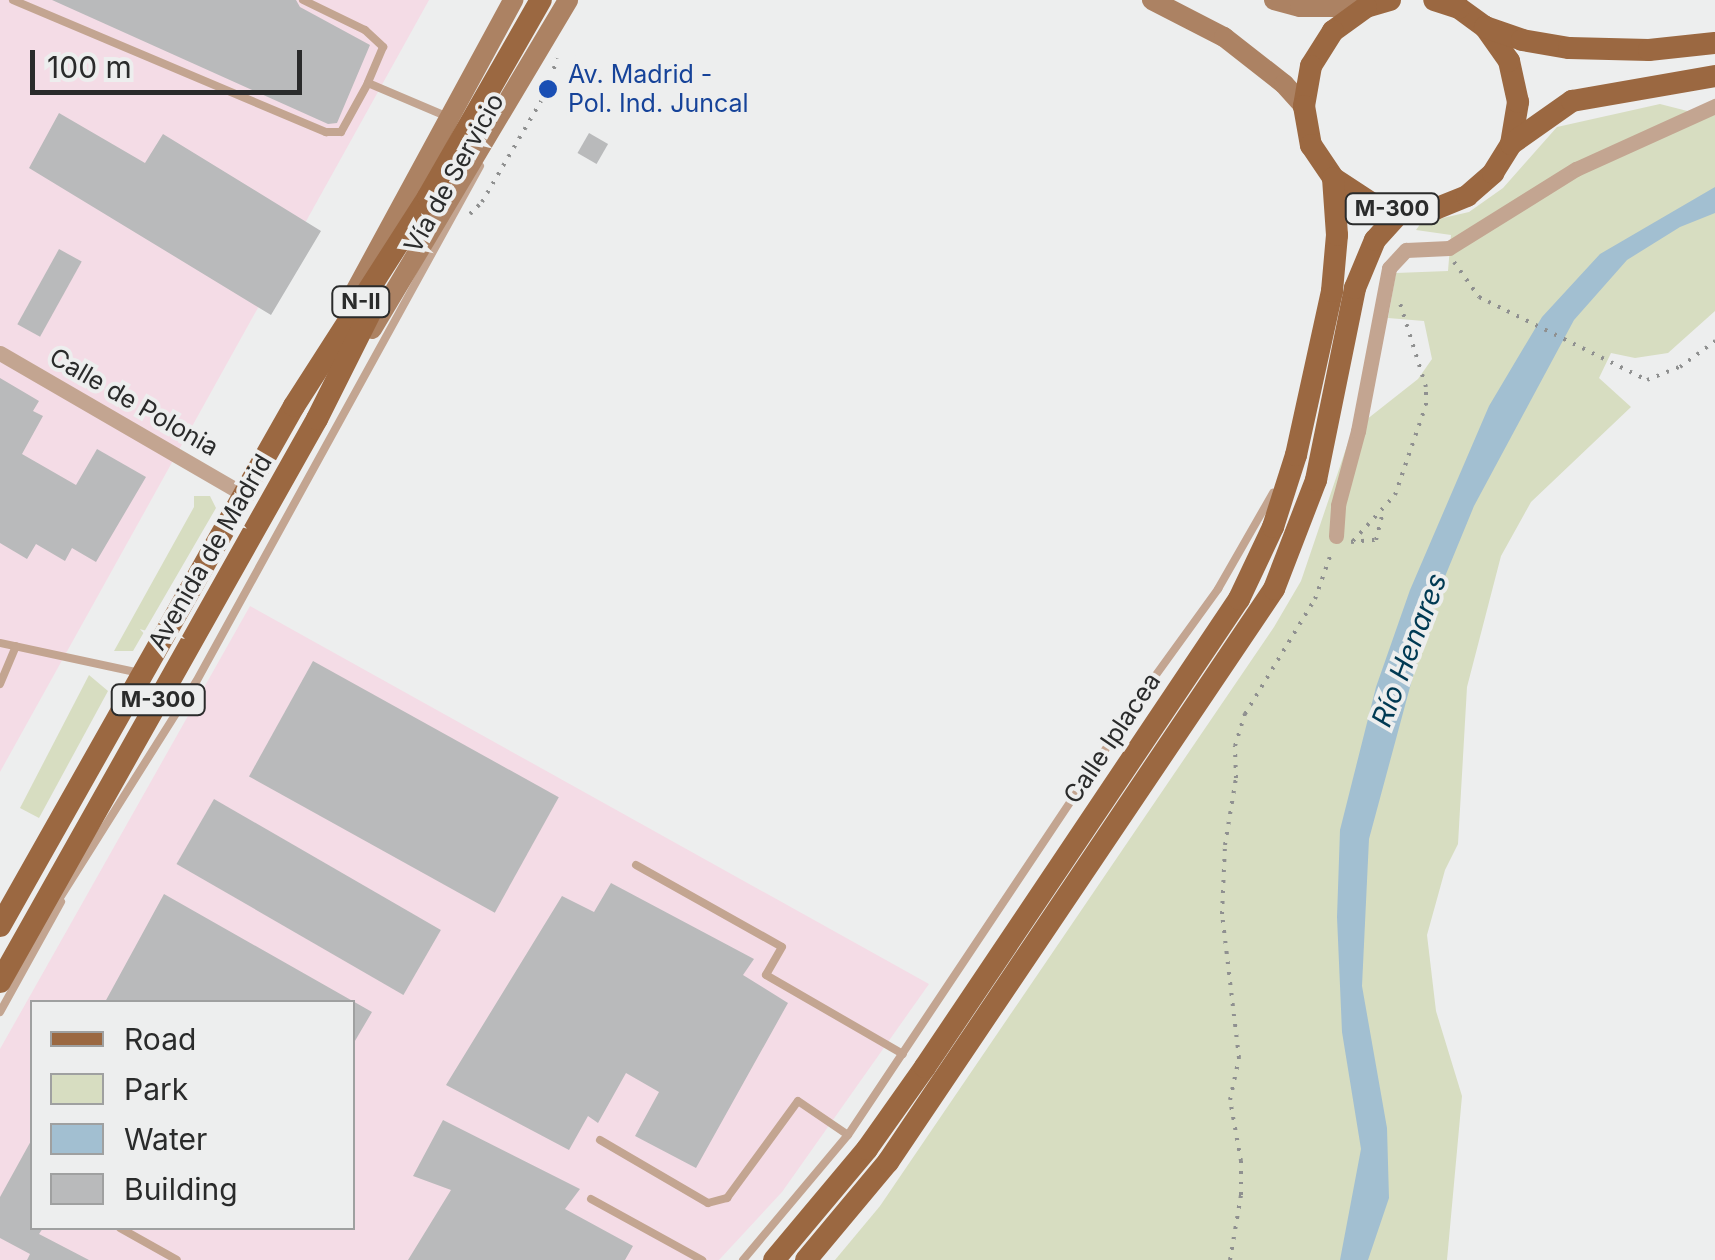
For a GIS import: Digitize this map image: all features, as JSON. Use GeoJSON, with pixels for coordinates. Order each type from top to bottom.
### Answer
{"type":"FeatureCollection","features":[{"type":"Feature","properties":{"kind":"main road","name":"Avenida de Madrid"},"geometry":{"type":"LineString","coordinates":[[0,926],[294,406],[428,197],[541,0]]}},
{"type":"Feature","properties":{"kind":"main road","name":"M-300"},"geometry":{"type":"LineString","coordinates":[[1390,0],[1366,7],[1332,31],[1311,66],[1304,106],[1311,145],[1333,178],[1364,200],[1400,211],[1435,209],[1467,196],[1493,173],[1510,144],[1518,102],[1509,61],[1485,26]]}},
{"type":"Feature","properties":{"kind":"main road"},"geometry":{"type":"LineString","coordinates":[[1434,0],[1459,8],[1485,26],[1522,40],[1569,48],[1649,50],[1715,43]]}},
{"type":"Feature","properties":{"kind":"main road","name":"M-300"},"geometry":{"type":"LineString","coordinates":[[1510,144],[1572,101],[1715,76]]}},
{"type":"Feature","properties":{"kind":"main road","name":"Calle Iplacea"},"geometry":{"type":"LineString","coordinates":[[774,1260],[867,1149],[925,1067],[1238,599],[1274,527],[1296,455],[1332,291],[1337,235],[1333,178]]}},
{"type":"Feature","properties":{"kind":"main road","name":"Avenida de Madrid"},"geometry":{"type":"LineString","coordinates":[[0,982],[317,419],[428,197]]}},
{"type":"Feature","properties":{"kind":"main road"},"geometry":{"type":"LineString","coordinates":[[806,1260],[888,1162],[1274,589],[1316,480],[1355,288],[1375,240],[1400,211]]}},
{"type":"Feature","properties":{"kind":"street","name":"M-300"},"geometry":{"type":"LineString","coordinates":[[317,419],[568,0]]}},
{"type":"Feature","properties":{"kind":"street"},"geometry":{"type":"LineString","coordinates":[[1152,0],[1224,37],[1304,106]]}},
{"type":"Feature","properties":{"kind":"street","name":"M-300"},"geometry":{"type":"LineString","coordinates":[[1274,0],[1300,7],[1366,7]]}},
{"type":"Feature","properties":{"kind":"street","name":"M-300"},"geometry":{"type":"LineString","coordinates":[[294,406],[512,1]]}},
{"type":"Feature","properties":{"kind":"street"},"geometry":{"type":"LineString","coordinates":[[1342,540],[1338,505],[1358,431],[1389,268],[1406,250],[1449,248],[1576,169],[1715,106]]}},
{"type":"Feature","properties":{"kind":"street","name":"Calle de Polonia"},"geometry":{"type":"LineString","coordinates":[[0,353],[243,494]]}},
{"type":"Feature","properties":{"kind":"lane"},"geometry":{"type":"LineString","coordinates":[[12,0],[326,132],[341,132],[383,46],[365,30],[303,0]]}},
{"type":"Feature","properties":{"kind":"lane","name":"Vía de Servicio"},"geometry":{"type":"LineString","coordinates":[[0,992],[196,682],[530,78],[552,29]]}},
{"type":"Feature","properties":{"kind":"lane"},"geometry":{"type":"LineString","coordinates":[[368,83],[448,117]]}},
{"type":"Feature","properties":{"kind":"lane"},"geometry":{"type":"LineString","coordinates":[[742,1260],[848,1136],[1145,690],[1218,589],[1296,455]]}},
{"type":"Feature","properties":{"kind":"lane"},"geometry":{"type":"LineString","coordinates":[[0,642],[144,674]]}},
{"type":"Feature","properties":{"kind":"lane"},"geometry":{"type":"LineString","coordinates":[[0,684],[16,646]]}},
{"type":"Feature","properties":{"kind":"lane","name":"Vía de Servicio"},"geometry":{"type":"LineString","coordinates":[[0,1012],[89,853]]}},
{"type":"Feature","properties":{"kind":"lane"},"geometry":{"type":"LineString","coordinates":[[636,865],[782,946],[766,976],[902,1054]]}},
{"type":"Feature","properties":{"kind":"lane"},"geometry":{"type":"LineString","coordinates":[[600,1140],[708,1202],[727,1198],[798,1101],[848,1136]]}},
{"type":"Feature","properties":{"kind":"lane"},"geometry":{"type":"LineString","coordinates":[[591,1198],[702,1260]]}},
{"type":"Feature","properties":{"kind":"lane"},"geometry":{"type":"LineString","coordinates":[[124,1230],[177,1260]]}},
{"type":"Feature","properties":{"kind":"path"},"geometry":{"type":"LineString","coordinates":[[462,222],[482,202],[548,89],[558,54]]}},
{"type":"Feature","properties":{"kind":"path"},"geometry":{"type":"LineString","coordinates":[[1449,248],[1456,270],[1479,297],[1647,380],[1680,367],[1715,341]]}},
{"type":"Feature","properties":{"kind":"path"},"geometry":{"type":"LineString","coordinates":[[1342,540],[1376,540],[1383,510],[1406,468],[1426,404],[1402,307],[1387,278]]}},
{"type":"Feature","properties":{"kind":"path"},"geometry":{"type":"LineString","coordinates":[[1230,1260],[1241,1195],[1242,1161],[1230,1100],[1239,1058],[1222,914],[1225,845],[1236,778],[1235,746],[1245,714],[1315,599],[1331,555],[1342,540],[1383,510]]}},
{"type":"Feature","properties":{"kind":"path"},"geometry":{"type":"LineString","coordinates":[[1331,555],[1342,540]]}},
{"type":"Feature","properties":{"kind":"shaded area"},"geometry":{"type":"Polygon","coordinates":[[[0,0],[429,0],[0,772],[0,0]]]}},
{"type":"Feature","properties":{"kind":"shaded area"},"geometry":{"type":"Polygon","coordinates":[[[250,606],[929,984],[782,1192],[719,1260],[0,1260],[0,1049],[250,606]]]}},
{"type":"Feature","properties":{"kind":"green space"},"geometry":{"type":"Polygon","coordinates":[[[1660,104],[1703,115],[1715,112],[1715,311],[1668,353],[1635,358],[1611,353],[1599,378],[1631,407],[1531,502],[1501,556],[1467,687],[1458,844],[1445,870],[1427,935],[1436,1011],[1462,1096],[1447,1260],[835,1260],[880,1206],[1274,627],[1301,581],[1352,431],[1418,379],[1432,359],[1424,321],[1388,318],[1396,273],[1448,271],[1451,235],[1416,230],[1421,223],[1469,212],[1503,188],[1557,127],[1660,104]]]}},
{"type":"Feature","properties":{"kind":"green space"},"geometry":{"type":"Polygon","coordinates":[[[194,496],[210,496],[216,508],[133,651],[114,651],[194,507],[194,496]]]}},
{"type":"Feature","properties":{"kind":"green space"},"geometry":{"type":"Polygon","coordinates":[[[89,675],[108,691],[39,818],[20,808],[89,675]]]}},
{"type":"Feature","properties":{"kind":"water","name":"Río Henares"},"geometry":{"type":"Polygon","coordinates":[[[1715,187],[1715,213],[1680,227],[1627,260],[1574,320],[1474,506],[1430,613],[1369,839],[1362,986],[1387,1128],[1389,1198],[1368,1260],[1340,1260],[1361,1149],[1342,1032],[1337,917],[1340,830],[1376,687],[1410,590],[1489,406],[1542,317],[1600,254],[1715,187]]]}},
{"type":"Feature","properties":{"kind":"building"},"geometry":{"type":"Polygon","coordinates":[[[52,0],[296,0],[300,7],[370,45],[337,123],[328,124],[52,0]]]}},
{"type":"Feature","properties":{"kind":"building"},"geometry":{"type":"Polygon","coordinates":[[[59,113],[145,163],[163,134],[321,231],[271,315],[29,168],[59,113]]]}},
{"type":"Feature","properties":{"kind":"building"},"geometry":{"type":"Polygon","coordinates":[[[589,133],[608,144],[597,164],[578,153],[589,133]]]}},
{"type":"Feature","properties":{"kind":"building"},"geometry":{"type":"Polygon","coordinates":[[[59,249],[82,262],[40,337],[17,324],[59,249]]]}},
{"type":"Feature","properties":{"kind":"building"},"geometry":{"type":"Polygon","coordinates":[[[0,378],[39,401],[33,411],[43,416],[22,454],[76,485],[97,449],[146,477],[96,562],[72,548],[65,561],[36,544],[27,559],[0,543],[0,378]]]}},
{"type":"Feature","properties":{"kind":"building"},"geometry":{"type":"Polygon","coordinates":[[[313,661],[559,797],[495,913],[249,776],[313,661]]]}},
{"type":"Feature","properties":{"kind":"building"},"geometry":{"type":"Polygon","coordinates":[[[214,799],[441,930],[403,995],[177,864],[214,799]]]}},
{"type":"Feature","properties":{"kind":"building"},"geometry":{"type":"Polygon","coordinates":[[[611,883],[754,959],[743,975],[788,1003],[696,1168],[635,1136],[659,1092],[626,1073],[598,1123],[588,1116],[569,1150],[446,1085],[562,896],[594,912],[611,883]]]}},
{"type":"Feature","properties":{"kind":"building"},"geometry":{"type":"Polygon","coordinates":[[[164,894],[351,1000],[106,1000],[164,894]]]}},
{"type":"Feature","properties":{"kind":"building"},"geometry":{"type":"Polygon","coordinates":[[[355,1002],[372,1012],[355,1041],[355,1002]]]}},
{"type":"Feature","properties":{"kind":"building"},"geometry":{"type":"Polygon","coordinates":[[[443,1120],[580,1189],[565,1209],[633,1246],[625,1260],[408,1260],[451,1190],[413,1176],[443,1120]]]}},
{"type":"Feature","properties":{"kind":"building"},"geometry":{"type":"Polygon","coordinates":[[[30,1143],[30,1230],[42,1230],[39,1234],[89,1260],[27,1260],[30,1254],[0,1238],[0,1197],[30,1143]]]}},
{"type":"Feature","properties":{"kind":"place","name":"Av. Madrid - Pol. Ind. Juncal"},"geometry":{"type":"Point","coordinates":[548,89]}}]}
